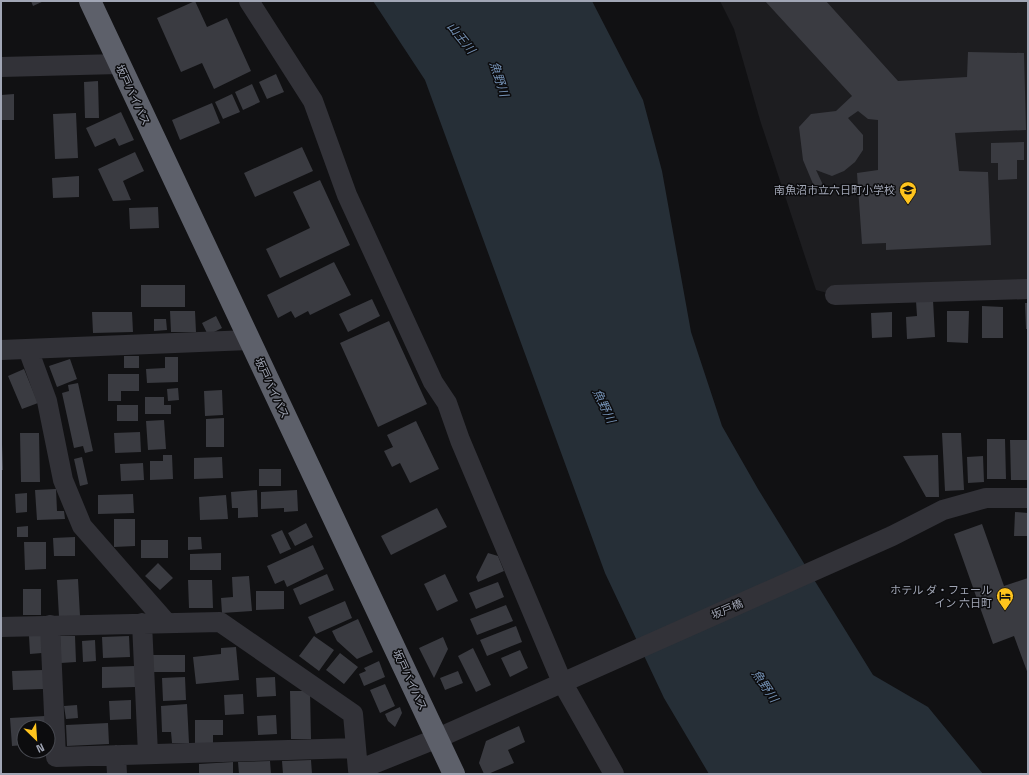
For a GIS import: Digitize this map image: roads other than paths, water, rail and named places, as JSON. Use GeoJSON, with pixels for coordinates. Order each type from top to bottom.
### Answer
{"type":"FeatureCollection","features":[{"type":"Feature","properties":{"kind":"highway","name":"坂戸バイパス"},"geometry":{"type":"LineString","coordinates":[[90,1],[454,774]]}},
{"type":"Feature","properties":{"kind":"street"},"geometry":{"type":"LineString","coordinates":[[249,1],[313,101],[347,195],[433,382],[447,403],[460,440],[562,682],[614,774]]}},
{"type":"Feature","properties":{"kind":"street"},"geometry":{"type":"LineString","coordinates":[[1,67],[119,64]]}},
{"type":"Feature","properties":{"kind":"street"},"geometry":{"type":"LineString","coordinates":[[835,295],[1028,289]]}},
{"type":"Feature","properties":{"kind":"street"},"geometry":{"type":"LineString","coordinates":[[1,350],[249,340]]}},
{"type":"Feature","properties":{"kind":"street"},"geometry":{"type":"LineString","coordinates":[[28,349],[47,402],[63,480],[82,526],[166,622]]}},
{"type":"Feature","properties":{"kind":"street","name":"坂戸橋"},"geometry":{"type":"LineString","coordinates":[[358,772],[438,738],[892,536],[943,510],[986,498],[1028,498]]}},
{"type":"Feature","properties":{"kind":"street"},"geometry":{"type":"LineString","coordinates":[[1,627],[166,622],[220,622],[353,714],[358,772]]}},
{"type":"Feature","properties":{"kind":"street"},"geometry":{"type":"LineString","coordinates":[[142,623],[148,754]]}},
{"type":"Feature","properties":{"kind":"street"},"geometry":{"type":"LineString","coordinates":[[50,626],[56,757],[117,765],[148,754],[356,748]]}},
{"type":"Feature","properties":{"kind":"water"},"geometry":{"type":"Polygon","coordinates":[[[373,1],[592,1],[643,100],[662,171],[691,332],[722,426],[758,489],[873,675],[928,707],[983,774],[709,774],[664,698],[605,573],[425,80],[373,1]]]}},
{"type":"Feature","properties":{"kind":"place","name":"南魚沼市立六日町小学校"},"geometry":{"type":"Point","coordinates":[908,205]}},
{"type":"Feature","properties":{"kind":"place","name":"ホテル ダ・フェール イン 六日町"},"geometry":{"type":"Point","coordinates":[1005,611]}},
{"type":"Feature","properties":{"kind":"water label","name":"山王川"},"geometry":{"type":"Point","coordinates":[461,38]}},
{"type":"Feature","properties":{"kind":"water label","name":"魚野川"},"geometry":{"type":"Point","coordinates":[499,79]}},
{"type":"Feature","properties":{"kind":"water label","name":"魚野川"},"geometry":{"type":"Point","coordinates":[604,406]}},
{"type":"Feature","properties":{"kind":"water label","name":"魚野川"},"geometry":{"type":"Point","coordinates":[765,686]}}]}
